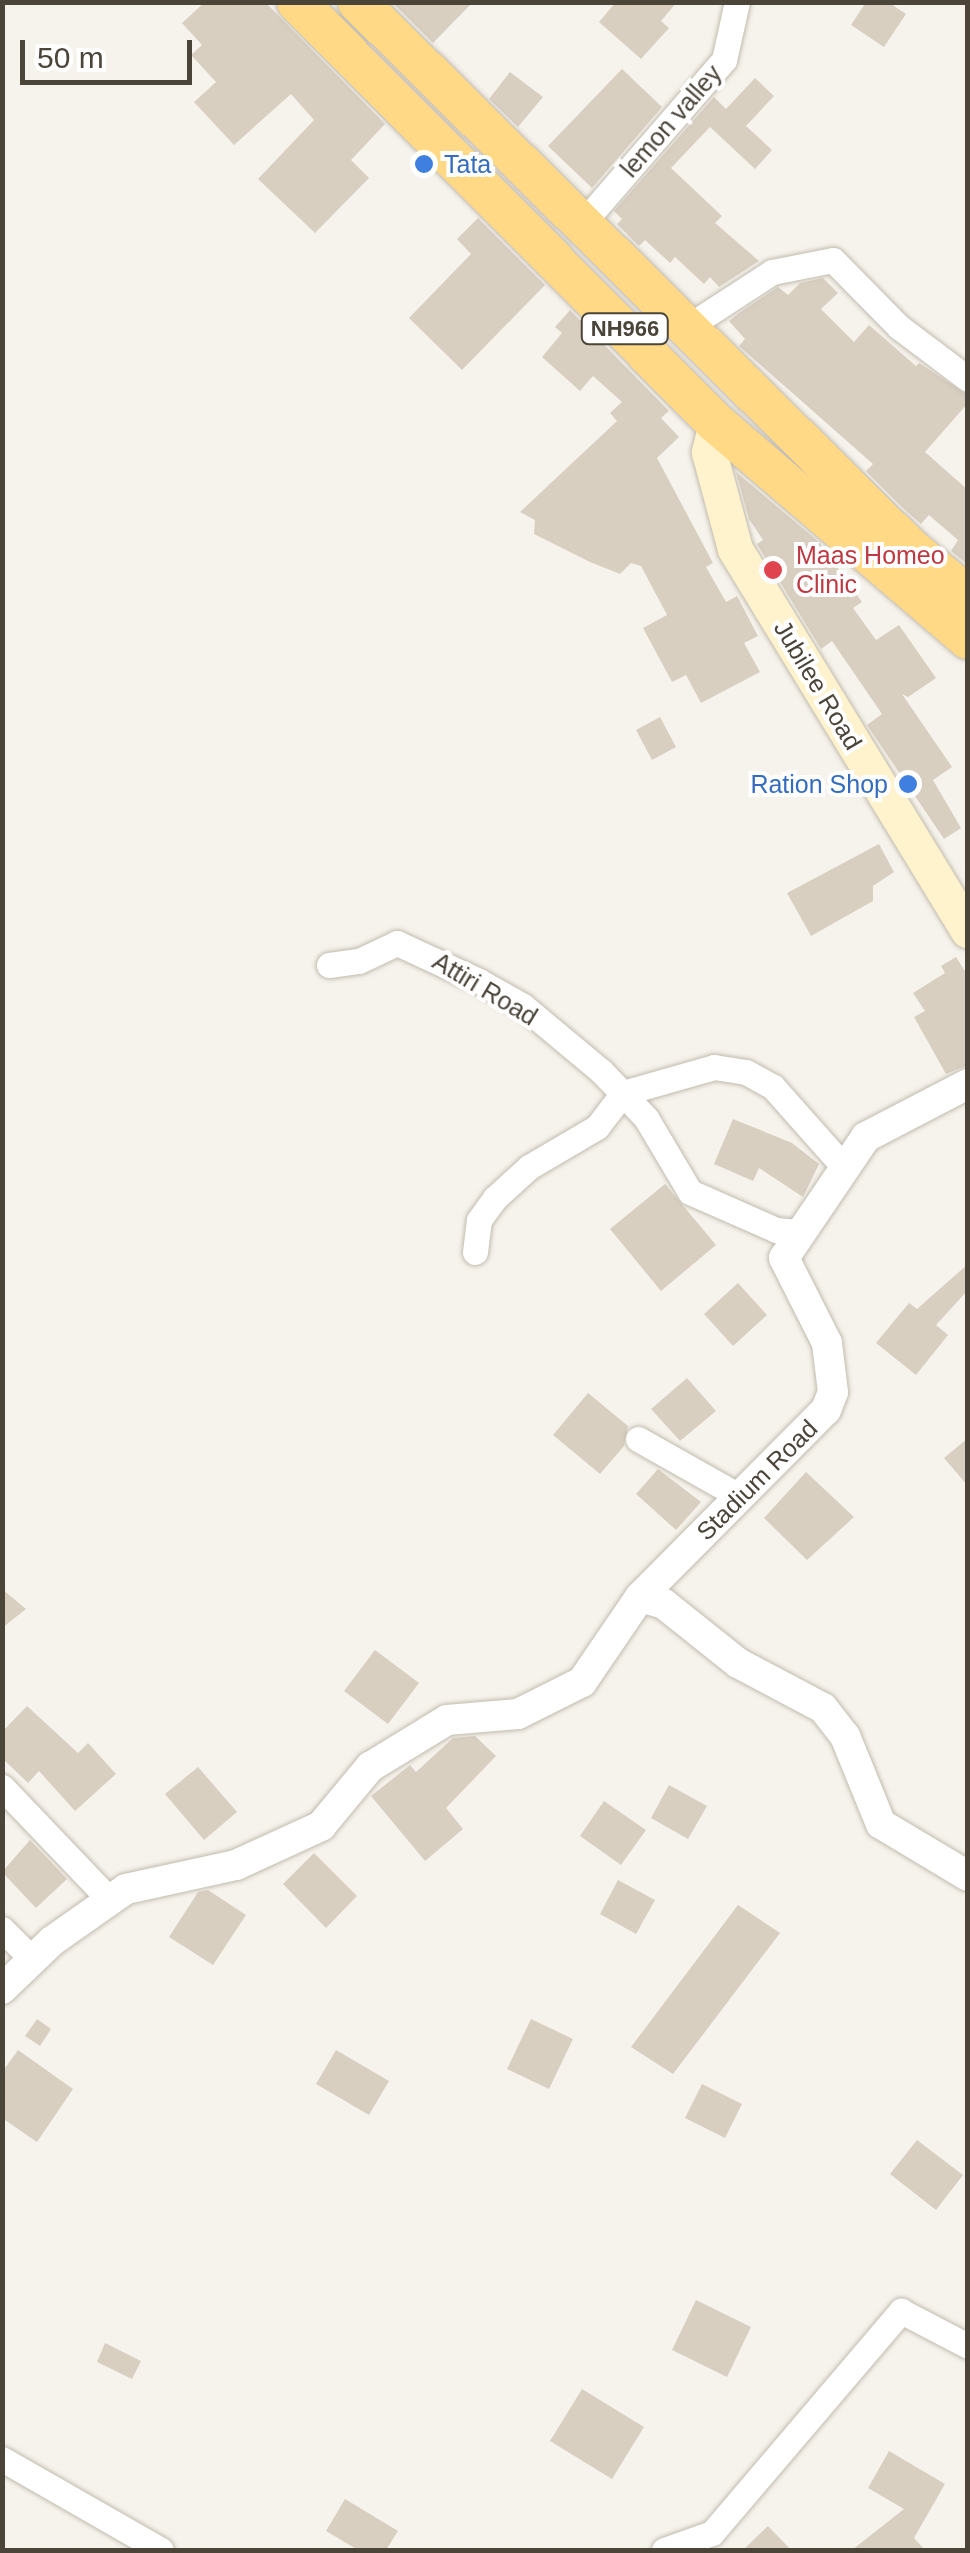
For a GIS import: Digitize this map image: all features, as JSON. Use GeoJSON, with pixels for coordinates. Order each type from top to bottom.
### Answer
{"type":"FeatureCollection","features":[{"type":"Feature","properties":{"kind":"highway","name":"NH966"},"geometry":{"type":"LineString","coordinates":[[297,2],[716,423],[968,639]]}},
{"type":"Feature","properties":{"kind":"highway","name":"NH966"},"geometry":{"type":"LineString","coordinates":[[358,2],[580,226],[968,596]]}},
{"type":"Feature","properties":{"kind":"highway"},"geometry":{"type":"LineString","coordinates":[[716,423],[709,404],[718,386],[753,390]]}},
{"type":"Feature","properties":{"kind":"main road","name":"Jubilee Road"},"geometry":{"type":"LineString","coordinates":[[716,423],[709,452],[735,548],[968,931]]}},
{"type":"Feature","properties":{"kind":"street","name":"lemon valley"},"geometry":{"type":"LineString","coordinates":[[580,226],[724,60],[735,3]]}},
{"type":"Feature","properties":{"kind":"street"},"geometry":{"type":"LineString","coordinates":[[689,326],[772,272],[833,260],[899,327],[968,379]]}},
{"type":"Feature","properties":{"kind":"street","name":"Attiri Road"},"geometry":{"type":"LineString","coordinates":[[329,965],[359,961],[385,944],[421,950],[523,1006],[646,1118],[690,1192],[776,1230],[801,1232]]}},
{"type":"Feature","properties":{"kind":"street"},"geometry":{"type":"LineString","coordinates":[[475,1252],[479,1220],[495,1198],[529,1167],[597,1127],[623,1094],[714,1067],[746,1072],[783,1096],[844,1168]]}},
{"type":"Feature","properties":{"kind":"street","name":"Stadium Road"},"geometry":{"type":"LineString","coordinates":[[2,1988],[32,1960],[126,1889],[236,1866],[321,1826],[370,1767],[447,1720],[518,1714],[582,1682],[640,1596],[826,1410],[833,1392],[827,1343],[785,1270],[784,1258],[866,1137],[891,1120],[968,1084]]}},
{"type":"Feature","properties":{"kind":"street"},"geometry":{"type":"LineString","coordinates":[[638,1439],[741,1497]]}},
{"type":"Feature","properties":{"kind":"street"},"geometry":{"type":"LineString","coordinates":[[640,1596],[664,1604],[738,1663],[823,1708],[845,1736],[881,1824],[968,1876]]}},
{"type":"Feature","properties":{"kind":"street"},"geometry":{"type":"LineString","coordinates":[[2,1787],[110,1900]]}},
{"type":"Feature","properties":{"kind":"street"},"geometry":{"type":"LineString","coordinates":[[2,1929],[32,1960]]}},
{"type":"Feature","properties":{"kind":"street"},"geometry":{"type":"LineString","coordinates":[[664,2550],[712,2534],[901,2310],[968,2346]]}},
{"type":"Feature","properties":{"kind":"street"},"geometry":{"type":"LineString","coordinates":[[2,2458],[161,2550]]}},
{"type":"Feature","properties":{"kind":"building"},"geometry":{"type":"Polygon","coordinates":[[[205,2],[265,2],[385,124],[351,160],[369,178],[315,233],[258,179],[314,120],[291,94],[234,145],[194,102],[216,82],[191,55],[202,45],[182,23],[205,2]]]}},
{"type":"Feature","properties":{"kind":"building"},"geometry":{"type":"Polygon","coordinates":[[[392,2],[473,2],[433,43],[392,2]]]}},
{"type":"Feature","properties":{"kind":"building"},"geometry":{"type":"Polygon","coordinates":[[[616,2],[677,2],[661,21],[669,28],[641,59],[599,22],[616,2]]]}},
{"type":"Feature","properties":{"kind":"building"},"geometry":{"type":"Polygon","coordinates":[[[866,2],[888,2],[906,14],[884,47],[851,25],[866,2]]]}},
{"type":"Feature","properties":{"kind":"building"},"geometry":{"type":"Polygon","coordinates":[[[622,69],[662,107],[592,188],[548,146],[622,69]]]}},
{"type":"Feature","properties":{"kind":"building"},"geometry":{"type":"Polygon","coordinates":[[[510,72],[543,97],[518,127],[489,99],[510,72]]]}},
{"type":"Feature","properties":{"kind":"building"},"geometry":{"type":"Polygon","coordinates":[[[755,78],[774,96],[746,126],[772,150],[755,169],[710,127],[671,168],[722,216],[715,223],[759,261],[719,287],[710,277],[704,284],[675,257],[670,263],[645,240],[639,246],[617,224],[622,219],[614,211],[714,97],[726,109],[755,78]]]}},
{"type":"Feature","properties":{"kind":"building"},"geometry":{"type":"Polygon","coordinates":[[[478,218],[545,285],[462,370],[409,318],[471,254],[457,239],[478,218]]]}},
{"type":"Feature","properties":{"kind":"building"},"geometry":{"type":"Polygon","coordinates":[[[823,278],[838,293],[821,309],[854,342],[869,325],[916,366],[919,363],[968,395],[968,403],[925,452],[968,490],[968,565],[951,551],[958,540],[929,515],[921,524],[904,509],[866,471],[873,464],[739,346],[745,339],[729,321],[778,287],[788,295],[800,283],[823,278]]]}},
{"type":"Feature","properties":{"kind":"building"},"geometry":{"type":"Polygon","coordinates":[[[570,310],[669,411],[661,418],[679,437],[657,458],[713,563],[706,567],[726,602],[737,596],[758,636],[744,643],[760,672],[701,703],[686,675],[672,682],[643,628],[667,615],[641,566],[631,563],[620,574],[590,562],[534,534],[535,520],[520,512],[617,421],[610,413],[622,402],[593,376],[580,391],[542,357],[562,333],[555,327],[570,310]]]}},
{"type":"Feature","properties":{"kind":"building"},"geometry":{"type":"Polygon","coordinates":[[[736,472],[819,542],[862,602],[853,608],[876,640],[899,625],[936,678],[908,697],[902,694],[952,767],[933,780],[961,828],[944,839],[867,725],[882,714],[832,641],[821,649],[757,544],[763,540],[749,519],[736,472]]]}},
{"type":"Feature","properties":{"kind":"building"},"geometry":{"type":"Polygon","coordinates":[[[660,717],[676,747],[652,760],[636,730],[660,717]]]}},
{"type":"Feature","properties":{"kind":"building"},"geometry":{"type":"Polygon","coordinates":[[[879,844],[894,872],[873,886],[873,901],[811,936],[787,893],[879,844]]]}},
{"type":"Feature","properties":{"kind":"building"},"geometry":{"type":"Polygon","coordinates":[[[956,957],[968,976],[968,1065],[946,1074],[914,1017],[925,1011],[913,993],[945,973],[941,966],[956,957]]]}},
{"type":"Feature","properties":{"kind":"building"},"geometry":{"type":"Polygon","coordinates":[[[733,1119],[792,1143],[819,1164],[803,1197],[759,1168],[753,1181],[714,1164],[733,1119]]]}},
{"type":"Feature","properties":{"kind":"building"},"geometry":{"type":"Polygon","coordinates":[[[665,1184],[716,1245],[661,1291],[610,1229],[665,1184]]]}},
{"type":"Feature","properties":{"kind":"building"},"geometry":{"type":"Polygon","coordinates":[[[968,1264],[968,1290],[936,1325],[948,1335],[916,1375],[876,1343],[909,1303],[917,1309],[968,1264]]]}},
{"type":"Feature","properties":{"kind":"building"},"geometry":{"type":"Polygon","coordinates":[[[738,1283],[767,1315],[733,1346],[704,1314],[738,1283]]]}},
{"type":"Feature","properties":{"kind":"building"},"geometry":{"type":"Polygon","coordinates":[[[687,1378],[716,1411],[680,1441],[651,1409],[687,1378]]]}},
{"type":"Feature","properties":{"kind":"building"},"geometry":{"type":"Polygon","coordinates":[[[588,1393],[628,1426],[624,1446],[600,1474],[553,1435],[588,1393]]]}},
{"type":"Feature","properties":{"kind":"building"},"geometry":{"type":"Polygon","coordinates":[[[968,1438],[968,1486],[944,1458],[968,1438]]]}},
{"type":"Feature","properties":{"kind":"building"},"geometry":{"type":"Polygon","coordinates":[[[658,1469],[701,1502],[676,1530],[636,1494],[658,1469]]]}},
{"type":"Feature","properties":{"kind":"building"},"geometry":{"type":"Polygon","coordinates":[[[806,1472],[854,1517],[807,1560],[764,1518],[806,1472]]]}},
{"type":"Feature","properties":{"kind":"building"},"geometry":{"type":"Polygon","coordinates":[[[2,1589],[26,1609],[2,1628],[2,1589]]]}},
{"type":"Feature","properties":{"kind":"building"},"geometry":{"type":"Polygon","coordinates":[[[375,1650],[419,1683],[388,1724],[344,1691],[375,1650]]]}},
{"type":"Feature","properties":{"kind":"building"},"geometry":{"type":"Polygon","coordinates":[[[27,1706],[78,1753],[88,1743],[116,1774],[75,1811],[39,1771],[28,1783],[2,1758],[2,1732],[27,1706]]]}},
{"type":"Feature","properties":{"kind":"building"},"geometry":{"type":"Polygon","coordinates":[[[475,1736],[496,1756],[446,1808],[463,1829],[425,1861],[371,1796],[410,1765],[416,1772],[453,1738],[475,1736]]]}},
{"type":"Feature","properties":{"kind":"building"},"geometry":{"type":"Polygon","coordinates":[[[198,1767],[237,1812],[204,1840],[165,1794],[198,1767]]]}},
{"type":"Feature","properties":{"kind":"building"},"geometry":{"type":"Polygon","coordinates":[[[669,1785],[707,1806],[688,1839],[651,1818],[669,1785]]]}},
{"type":"Feature","properties":{"kind":"building"},"geometry":{"type":"Polygon","coordinates":[[[604,1801],[646,1830],[621,1865],[580,1836],[604,1801]]]}},
{"type":"Feature","properties":{"kind":"building"},"geometry":{"type":"Polygon","coordinates":[[[30,1840],[67,1879],[36,1908],[2,1872],[30,1840]]]}},
{"type":"Feature","properties":{"kind":"building"},"geometry":{"type":"Polygon","coordinates":[[[314,1853],[357,1896],[326,1928],[283,1884],[314,1853]]]}},
{"type":"Feature","properties":{"kind":"building"},"geometry":{"type":"Polygon","coordinates":[[[618,1880],[655,1900],[636,1934],[600,1914],[618,1880]]]}},
{"type":"Feature","properties":{"kind":"building"},"geometry":{"type":"Polygon","coordinates":[[[208,1890],[246,1915],[213,1965],[169,1937],[198,1892],[208,1890]]]}},
{"type":"Feature","properties":{"kind":"building"},"geometry":{"type":"Polygon","coordinates":[[[738,1905],[780,1933],[673,2074],[631,2047],[738,1905]]]}},
{"type":"Feature","properties":{"kind":"building"},"geometry":{"type":"Polygon","coordinates":[[[37,2019],[51,2029],[40,2046],[25,2036],[37,2019]]]}},
{"type":"Feature","properties":{"kind":"building"},"geometry":{"type":"Polygon","coordinates":[[[531,2019],[573,2039],[549,2089],[507,2069],[531,2019]]]}},
{"type":"Feature","properties":{"kind":"building"},"geometry":{"type":"Polygon","coordinates":[[[18,2050],[73,2089],[37,2142],[2,2118],[2,2072],[18,2050]]]}},
{"type":"Feature","properties":{"kind":"building"},"geometry":{"type":"Polygon","coordinates":[[[336,2050],[389,2081],[369,2115],[316,2084],[336,2050]]]}},
{"type":"Feature","properties":{"kind":"building"},"geometry":{"type":"Polygon","coordinates":[[[702,2084],[742,2104],[725,2138],[685,2118],[702,2084]]]}},
{"type":"Feature","properties":{"kind":"building"},"geometry":{"type":"Polygon","coordinates":[[[917,2140],[963,2175],[936,2210],[890,2174],[917,2140]]]}},
{"type":"Feature","properties":{"kind":"building"},"geometry":{"type":"Polygon","coordinates":[[[696,2300],[751,2327],[727,2377],[672,2350],[696,2300]]]}},
{"type":"Feature","properties":{"kind":"building"},"geometry":{"type":"Polygon","coordinates":[[[105,2343],[141,2361],[132,2379],[97,2362],[105,2343]]]}},
{"type":"Feature","properties":{"kind":"building"},"geometry":{"type":"Polygon","coordinates":[[[582,2389],[644,2427],[612,2479],[550,2441],[582,2389]]]}},
{"type":"Feature","properties":{"kind":"building"},"geometry":{"type":"Polygon","coordinates":[[[889,2451],[945,2484],[914,2538],[925,2550],[852,2550],[904,2509],[868,2488],[889,2451]]]}},
{"type":"Feature","properties":{"kind":"building"},"geometry":{"type":"Polygon","coordinates":[[[345,2499],[398,2531],[386,2550],[358,2550],[326,2531],[345,2499]]]}},
{"type":"Feature","properties":{"kind":"building"},"geometry":{"type":"Polygon","coordinates":[[[768,2526],[791,2550],[743,2550],[768,2526]]]}},
{"type":"Feature","properties":{"kind":"place","name":"Tata"},"geometry":{"type":"Point","coordinates":[424,164]}},
{"type":"Feature","properties":{"kind":"place","name":"Maas Homeo Clinic"},"geometry":{"type":"Point","coordinates":[773,570]}},
{"type":"Feature","properties":{"kind":"place","name":"Ration Shop"},"geometry":{"type":"Point","coordinates":[908,784]}}]}
